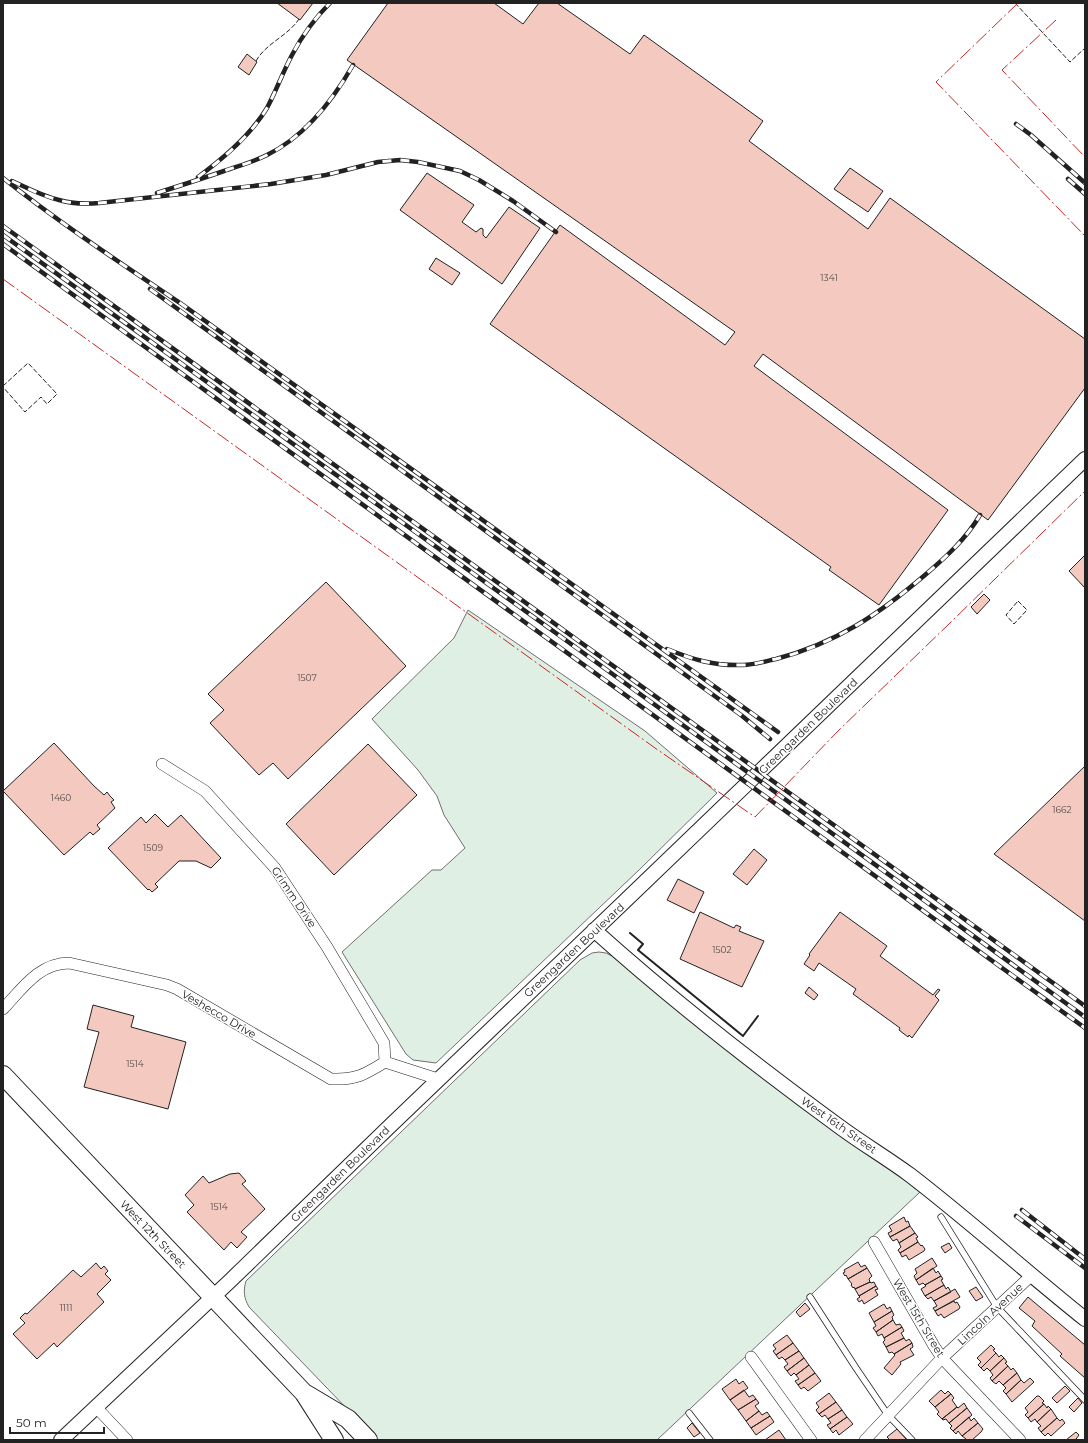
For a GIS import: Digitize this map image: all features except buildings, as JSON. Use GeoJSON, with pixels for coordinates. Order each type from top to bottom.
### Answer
{"type":"FeatureCollection","features":[{"type":"Feature","properties":{"kind":"main road","name":"West 12th Street"},"geometry":{"type":"LineString","coordinates":[[3,1075],[304,1393],[330,1436],[334,1440]]}},
{"type":"Feature","properties":{"kind":"main road","name":"West 12th Street"},"geometry":{"type":"LineString","coordinates":[[304,1393],[348,1419],[368,1440]]}},
{"type":"Feature","properties":{"kind":"street","name":"Greengarden Boulevard"},"geometry":{"type":"LineString","coordinates":[[61,1440],[212,1296],[231,1280],[438,1079],[1085,459]]}},
{"type":"Feature","properties":{"kind":"street","name":"Grimm Drive"},"geometry":{"type":"LineString","coordinates":[[162,764],[205,791],[275,868],[328,947],[384,1043],[385,1062]]}},
{"type":"Feature","properties":{"kind":"street","name":"West 16th Street"},"geometry":{"type":"LineString","coordinates":[[594,930],[624,957],[747,1057],[842,1128],[910,1175],[1085,1319]]}},
{"type":"Feature","properties":{"kind":"street","name":"Veshecco Drive"},"geometry":{"type":"LineString","coordinates":[[3,1009],[42,969],[59,963],[69,963],[167,985],[177,989],[331,1079],[347,1080],[363,1075],[385,1062]]}},
{"type":"Feature","properties":{"kind":"street"},"geometry":{"type":"LineString","coordinates":[[385,1062],[438,1079]]}},
{"type":"Feature","properties":{"kind":"street","name":"West 15th Street"},"geometry":{"type":"LineString","coordinates":[[874,1242],[942,1358],[1020,1440]]}},
{"type":"Feature","properties":{"kind":"street","name":"Lincoln Avenue"},"geometry":{"type":"LineString","coordinates":[[865,1440],[942,1358],[1032,1275]]}},
{"type":"Feature","properties":{"kind":"street"},"geometry":{"type":"LineString","coordinates":[[750,1357],[811,1440]]}},
{"type":"Feature","properties":{"kind":"street"},"geometry":{"type":"LineString","coordinates":[[96,1407],[127,1440]]}},
{"type":"Feature","properties":{"kind":"lane"},"geometry":{"type":"LineString","coordinates":[[942,1217],[997,1307],[1085,1400]]}},
{"type":"Feature","properties":{"kind":"lane"},"geometry":{"type":"LineString","coordinates":[[810,1297],[888,1415],[912,1440]]}},
{"type":"Feature","properties":{"kind":"lane"},"geometry":{"type":"LineString","coordinates":[[688,1413],[710,1440]]}},
{"type":"Feature","properties":{"kind":"green space"},"geometry":{"type":"Polygon","coordinates":[[[468,610],[645,731],[717,793],[639,870],[436,1063],[413,1060],[406,1054],[342,952],[432,870],[441,870],[465,848],[444,815],[437,796],[418,770],[372,719],[454,638],[468,610]]]}},
{"type":"Feature","properties":{"kind":"green space"},"geometry":{"type":"Polygon","coordinates":[[[599,952],[612,956],[740,1061],[823,1123],[895,1172],[920,1192],[657,1440],[377,1440],[249,1307],[244,1294],[246,1281],[580,960],[592,953],[599,952]]]}},
{"type":"Feature","properties":{"kind":"railway"},"geometry":{"type":"LineString","coordinates":[[198,177],[236,146],[253,128],[267,108],[300,41],[314,21],[330,3]]}},
{"type":"Feature","properties":{"kind":"railway"},"geometry":{"type":"LineString","coordinates":[[157,193],[251,162],[280,147],[305,128],[327,104],[353,65]]}},
{"type":"Feature","properties":{"kind":"railway"},"geometry":{"type":"LineString","coordinates":[[1016,124],[1031,135],[1085,183]]}},
{"type":"Feature","properties":{"kind":"railway"},"geometry":{"type":"LineString","coordinates":[[12,181],[35,192],[53,198],[84,204],[271,184],[326,175],[378,162],[400,160],[418,162],[460,171],[479,180],[513,201],[556,232]]}},
{"type":"Feature","properties":{"kind":"railway"},"geometry":{"type":"LineString","coordinates":[[3,178],[69,228],[183,305],[778,732]]}},
{"type":"Feature","properties":{"kind":"railway"},"geometry":{"type":"LineString","coordinates":[[1068,179],[1085,194]]}},
{"type":"Feature","properties":{"kind":"railway"},"geometry":{"type":"LineString","coordinates":[[3,226],[1085,1006]]}},
{"type":"Feature","properties":{"kind":"railway"},"geometry":{"type":"LineString","coordinates":[[3,235],[578,649],[1085,1017]]}},
{"type":"Feature","properties":{"kind":"railway"},"geometry":{"type":"LineString","coordinates":[[3,244],[1085,1028]]}},
{"type":"Feature","properties":{"kind":"railway"},"geometry":{"type":"LineString","coordinates":[[150,289],[741,715],[770,739]]}},
{"type":"Feature","properties":{"kind":"railway"},"geometry":{"type":"LineString","coordinates":[[667,649],[704,662],[743,665],[756,664],[776,659],[818,645],[873,615],[908,589],[955,547],[980,515]]}},
{"type":"Feature","properties":{"kind":"railway"},"geometry":{"type":"LineString","coordinates":[[1022,1210],[1085,1259]]}},
{"type":"Feature","properties":{"kind":"railway"},"geometry":{"type":"LineString","coordinates":[[1016,1216],[1085,1268]]}},
{"type":"Feature","properties":{"kind":"fence"},"geometry":{"type":"LineString","coordinates":[[1015,3],[1070,62],[1085,48]]}},
{"type":"Feature","properties":{"kind":"fence"},"geometry":{"type":"LineString","coordinates":[[256,61],[265,49],[289,30],[299,19]]}},
{"type":"Feature","properties":{"kind":"fence"},"geometry":{"type":"LineString","coordinates":[[3,386],[28,363],[57,394],[47,404],[41,397],[25,412],[3,387]]}},
{"type":"Feature","properties":{"kind":"fence"},"geometry":{"type":"LineString","coordinates":[[1018,601],[1027,610],[1014,624],[1006,615],[1018,601]]}},
{"type":"Feature","properties":{"kind":"wall"},"geometry":{"type":"LineString","coordinates":[[630,933],[643,944],[638,950],[743,1036],[758,1016]]}},
{"type":"Feature","properties":{"kind":"power"},"geometry":{"type":"LineString","coordinates":[[1018,3],[936,82],[1085,236]]}},
{"type":"Feature","properties":{"kind":"power"},"geometry":{"type":"LineString","coordinates":[[1056,20],[1002,70],[1085,157]]}},
{"type":"Feature","properties":{"kind":"power"},"geometry":{"type":"LineString","coordinates":[[3,279],[655,748],[755,817],[839,730],[1085,491]]}}]}
